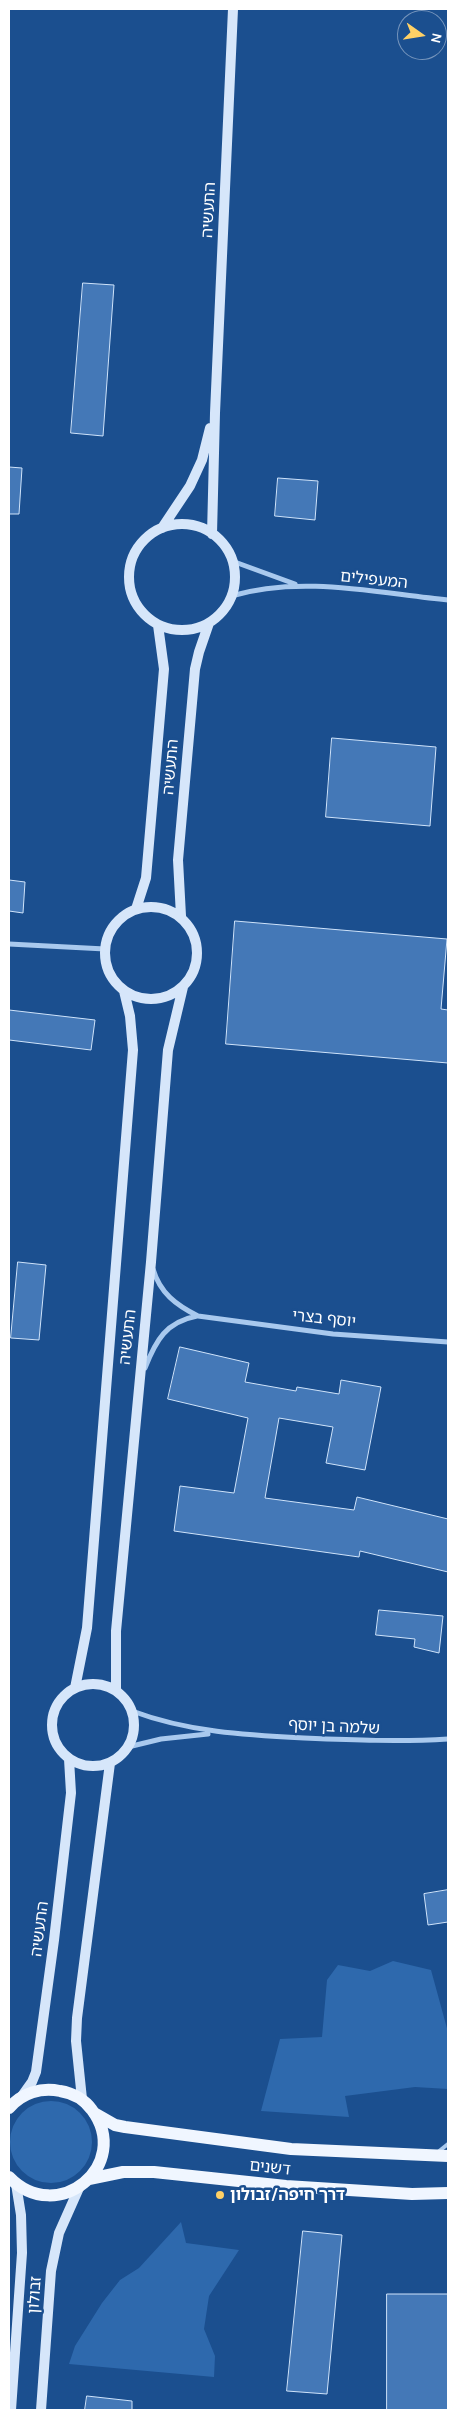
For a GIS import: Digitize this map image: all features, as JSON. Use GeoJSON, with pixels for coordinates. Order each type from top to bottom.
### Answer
{"type":"FeatureCollection","features":[{"type":"Feature","properties":{"kind":"main road"},"geometry":{"type":"LineString","coordinates":[[9,2107],[20,2098],[35,2091],[51,2089],[67,2092],[82,2099],[94,2113],[102,2129],[103,2147],[99,2164],[89,2179],[78,2188],[63,2194],[47,2196],[30,2193],[12,2181]]}},
{"type":"Feature","properties":{"kind":"main road","name":"דשנים"},"geometry":{"type":"LineString","coordinates":[[94,2113],[116,2124],[291,2148],[433,2157],[448,2156]]}},
{"type":"Feature","properties":{"kind":"main road","name":"דשנים"},"geometry":{"type":"LineString","coordinates":[[89,2179],[123,2172],[154,2172],[286,2186],[412,2194],[448,2193]]}},
{"type":"Feature","properties":{"kind":"street","name":"התעשיה"},"geometry":{"type":"LineString","coordinates":[[212,534],[215,413],[233,9]]}},
{"type":"Feature","properties":{"kind":"street","name":"התעשיה"},"geometry":{"type":"LineString","coordinates":[[162,528],[190,486],[202,460],[215,413]]}},
{"type":"Feature","properties":{"kind":"street"},"geometry":{"type":"LineString","coordinates":[[179,524],[197,526],[212,534],[225,546],[232,562],[235,579],[231,596],[223,611],[209,623],[193,629],[175,630],[158,625],[144,615],[134,600],[129,584],[130,566],[136,550],[147,536],[162,528],[179,524]]}},
{"type":"Feature","properties":{"kind":"street","name":"המעפילים"},"geometry":{"type":"LineString","coordinates":[[232,562],[298,584],[448,600]]}},
{"type":"Feature","properties":{"kind":"street","name":"המעפילים"},"geometry":{"type":"LineString","coordinates":[[231,596],[258,589],[298,584]]}},
{"type":"Feature","properties":{"kind":"street","name":"התעשיה"},"geometry":{"type":"LineString","coordinates":[[181,916],[178,860],[195,669],[209,623]]}},
{"type":"Feature","properties":{"kind":"street","name":"התעשיה"},"geometry":{"type":"LineString","coordinates":[[136,908],[146,878],[164,669],[158,625]]}},
{"type":"Feature","properties":{"kind":"street"},"geometry":{"type":"LineString","coordinates":[[151,906],[167,908],[181,916],[192,928],[197,943],[198,959],[193,974],[183,987],[170,996],[154,1000],[138,998],[124,991],[113,980],[106,965],[105,949],[108,936],[114,924],[136,908],[151,906]]}},
{"type":"Feature","properties":{"kind":"street"},"geometry":{"type":"LineString","coordinates":[[9,944],[105,949]]}},
{"type":"Feature","properties":{"kind":"street","name":"התעשיה"},"geometry":{"type":"LineString","coordinates":[[116,1691],[116,1631],[151,1262],[168,1050],[183,987]]}},
{"type":"Feature","properties":{"kind":"street","name":"התעשיה"},"geometry":{"type":"LineString","coordinates":[[75,1688],[87,1628],[133,1050],[130,1016],[124,991]]}},
{"type":"Feature","properties":{"kind":"street","name":"יוסף בצרי"},"geometry":{"type":"LineString","coordinates":[[151,1262],[155,1276],[168,1298],[181,1308],[198,1316],[333,1334],[448,1342]]}},
{"type":"Feature","properties":{"kind":"street","name":"יוסף בצרי"},"geometry":{"type":"LineString","coordinates":[[139,1382],[160,1337],[182,1319],[198,1316]]}},
{"type":"Feature","properties":{"kind":"street"},"geometry":{"type":"LineString","coordinates":[[89,1684],[103,1685],[116,1691],[126,1701],[132,1711],[134,1729],[128,1747],[120,1756],[110,1762],[96,1766],[82,1765],[69,1759],[59,1749],[53,1736],[52,1722],[60,1702],[75,1688],[89,1684]]}},
{"type":"Feature","properties":{"kind":"street","name":"שלמה בן יוסף"},"geometry":{"type":"LineString","coordinates":[[132,1711],[159,1721],[218,1733]]}},
{"type":"Feature","properties":{"kind":"street","name":"שלמה בן יוסף"},"geometry":{"type":"LineString","coordinates":[[128,1747],[186,1735],[218,1733],[397,1742],[448,1739]]}},
{"type":"Feature","properties":{"kind":"street","name":"התעשיה"},"geometry":{"type":"LineString","coordinates":[[20,2098],[32,2082],[36,2072],[71,1793],[69,1759]]}},
{"type":"Feature","properties":{"kind":"street"},"geometry":{"type":"LineString","coordinates":[[82,2099],[76,2041],[110,1762]]}},
{"type":"Feature","properties":{"kind":"street","name":"זבולון"},"geometry":{"type":"LineString","coordinates":[[11,2410],[22,2253],[21,2215],[12,2181]]}},
{"type":"Feature","properties":{"kind":"street","name":"זבולון"},"geometry":{"type":"LineString","coordinates":[[41,2410],[54,2256],[65,2215],[78,2188]]}},
{"type":"Feature","properties":{"kind":"lane"},"geometry":{"type":"LineString","coordinates":[[433,2157],[448,2144]]}},
{"type":"Feature","properties":{"kind":"shaded area"},"geometry":{"type":"Polygon","coordinates":[[[393,1961],[431,1970],[448,2032],[448,2089],[415,2087],[345,2096],[349,2117],[261,2111],[280,2039],[322,2037],[327,1980],[338,1965],[370,1971],[393,1961]]]}},
{"type":"Feature","properties":{"kind":"shaded area"},"geometry":{"type":"Polygon","coordinates":[[[51,2101],[67,2104],[80,2113],[89,2126],[92,2142],[89,2158],[80,2171],[67,2180],[51,2183],[35,2180],[22,2171],[13,2158],[10,2142],[13,2126],[22,2113],[35,2104],[51,2101]]]}},
{"type":"Feature","properties":{"kind":"shaded area"},"geometry":{"type":"Polygon","coordinates":[[[181,2222],[186,2243],[239,2250],[209,2296],[204,2329],[215,2356],[214,2377],[69,2364],[75,2346],[102,2303],[120,2280],[139,2268],[181,2222]]]}},
{"type":"Feature","properties":{"kind":"building"},"geometry":{"type":"Polygon","coordinates":[[[83,283],[114,285],[103,436],[71,433],[83,283]]]}},
{"type":"Feature","properties":{"kind":"building"},"geometry":{"type":"Polygon","coordinates":[[[9,467],[22,468],[19,514],[9,514],[9,467]]]}},
{"type":"Feature","properties":{"kind":"building"},"geometry":{"type":"Polygon","coordinates":[[[278,478],[318,481],[315,520],[275,516],[278,478]]]}},
{"type":"Feature","properties":{"kind":"building"},"geometry":{"type":"Polygon","coordinates":[[[332,738],[436,747],[430,826],[326,817],[332,738]]]}},
{"type":"Feature","properties":{"kind":"building"},"geometry":{"type":"Polygon","coordinates":[[[9,880],[25,882],[23,913],[9,911],[9,880]]]}},
{"type":"Feature","properties":{"kind":"building"},"geometry":{"type":"Polygon","coordinates":[[[235,921],[447,939],[441,1009],[448,1010],[448,1063],[226,1044],[235,921]]]}},
{"type":"Feature","properties":{"kind":"building"},"geometry":{"type":"Polygon","coordinates":[[[9,1010],[95,1020],[91,1050],[9,1040],[9,1010]]]}},
{"type":"Feature","properties":{"kind":"building"},"geometry":{"type":"Polygon","coordinates":[[[18,1262],[46,1265],[39,1340],[11,1338],[18,1262]]]}},
{"type":"Feature","properties":{"kind":"building"},"geometry":{"type":"Polygon","coordinates":[[[180,1347],[249,1363],[245,1382],[296,1391],[297,1387],[339,1394],[341,1380],[381,1387],[365,1470],[326,1463],[333,1427],[279,1418],[265,1498],[354,1510],[357,1497],[448,1519],[448,1572],[360,1551],[359,1557],[174,1531],[180,1486],[234,1493],[248,1418],[168,1399],[180,1347]]]}},
{"type":"Feature","properties":{"kind":"building"},"geometry":{"type":"Polygon","coordinates":[[[379,1610],[443,1616],[439,1653],[414,1647],[415,1639],[376,1635],[379,1610]]]}},
{"type":"Feature","properties":{"kind":"building"},"geometry":{"type":"Polygon","coordinates":[[[448,1890],[448,1922],[428,1925],[424,1894],[448,1890]]]}},
{"type":"Feature","properties":{"kind":"building"},"geometry":{"type":"Polygon","coordinates":[[[303,2231],[342,2235],[327,2394],[287,2391],[303,2231]]]}},
{"type":"Feature","properties":{"kind":"building"},"geometry":{"type":"Polygon","coordinates":[[[387,2294],[448,2294],[448,2410],[387,2410],[387,2294]]]}},
{"type":"Feature","properties":{"kind":"building"},"geometry":{"type":"Polygon","coordinates":[[[87,2396],[132,2401],[132,2410],[85,2410],[87,2396]]]}},
{"type":"Feature","properties":{"kind":"place","name":"דרך חיפה/זבולון"},"geometry":{"type":"Point","coordinates":[220,2195]}}]}
